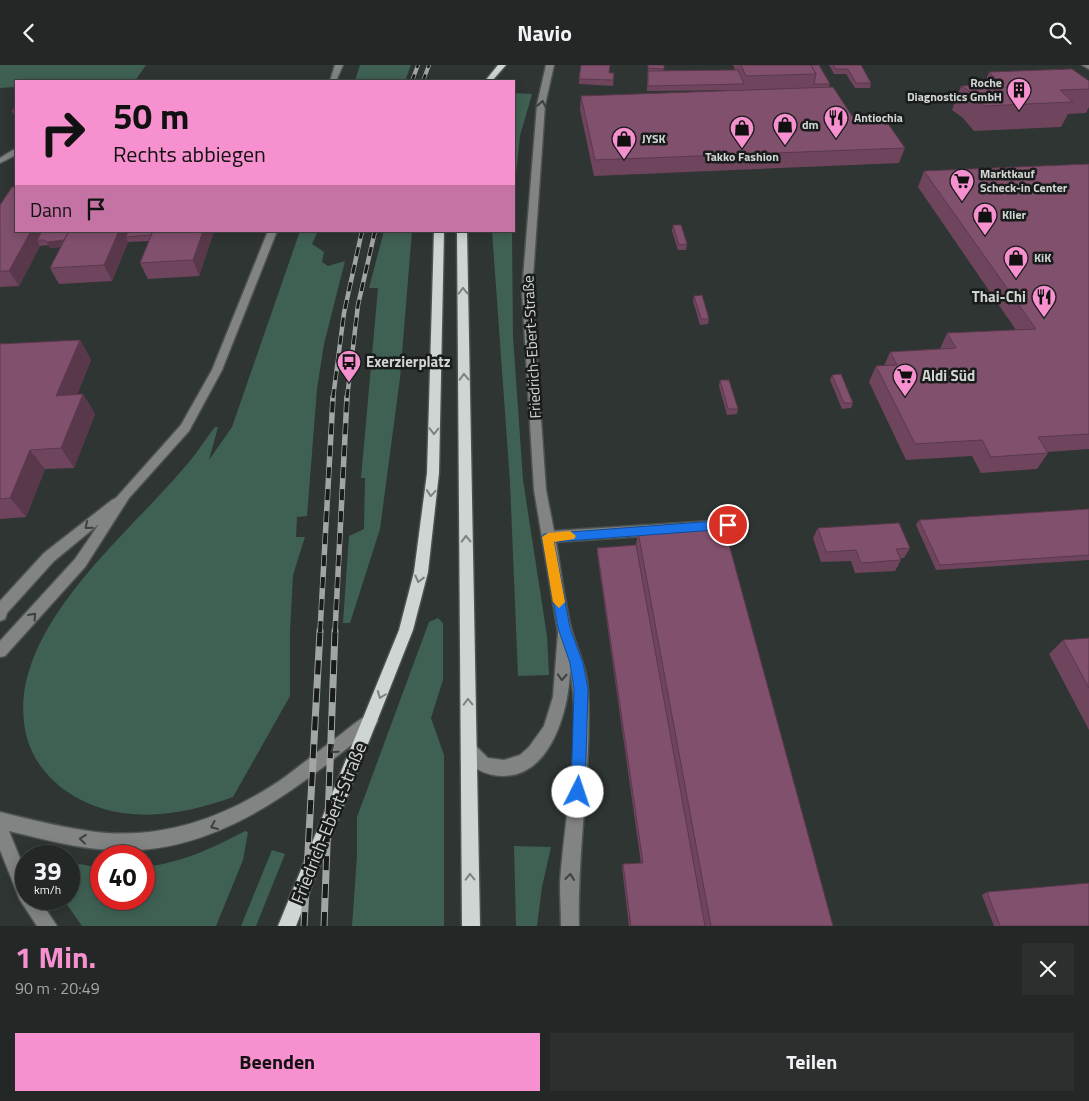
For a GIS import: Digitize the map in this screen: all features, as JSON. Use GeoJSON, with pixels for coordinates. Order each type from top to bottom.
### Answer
{"type":"FeatureCollection","features":[{"type":"Feature","properties":{"kind":"main road"},"geometry":{"type":"LineString","coordinates":[[483,80],[493,65]]}},
{"type":"Feature","properties":{"kind":"main road"},"geometry":{"type":"LineString","coordinates":[[489,80],[502,65]]}},
{"type":"Feature","properties":{"kind":"main road","name":"Friedrich-Ebert-Straße"},"geometry":{"type":"LineString","coordinates":[[286,926],[372,719],[406,630],[421,572],[433,473],[439,232]]}},
{"type":"Feature","properties":{"kind":"main road"},"geometry":{"type":"LineString","coordinates":[[462,232],[471,926]]}},
{"type":"Feature","properties":{"kind":"street"},"geometry":{"type":"LineString","coordinates":[[333,80],[339,65]]}},
{"type":"Feature","properties":{"kind":"street","name":"Friedrich-Ebert-Straße"},"geometry":{"type":"LineString","coordinates":[[550,65],[541,105],[527,291],[540,490],[564,628],[576,663],[581,689],[581,753],[569,885],[570,926]]}},
{"type":"Feature","properties":{"kind":"street"},"geometry":{"type":"LineString","coordinates":[[0,161],[15,153]]}},
{"type":"Feature","properties":{"kind":"street"},"geometry":{"type":"LineString","coordinates":[[0,651],[80,563],[126,495],[185,428],[217,370],[273,232]]}},
{"type":"Feature","properties":{"kind":"street"},"geometry":{"type":"LineString","coordinates":[[0,615],[1,610],[49,557],[126,495]]}},
{"type":"Feature","properties":{"kind":"street"},"geometry":{"type":"LineString","coordinates":[[548,537],[728,525]]}},
{"type":"Feature","properties":{"kind":"street","name":"Friedrich-Ebert-Straße"},"geometry":{"type":"LineString","coordinates":[[469,750],[474,759],[492,768],[507,768],[518,765],[536,752],[548,734],[558,712],[561,698],[564,628]]}},
{"type":"Feature","properties":{"kind":"street","name":"Friedrich-Ebert-Straße"},"geometry":{"type":"LineString","coordinates":[[0,820],[73,837],[112,842],[140,842],[188,835],[236,817],[257,804],[324,758],[372,719]]}},
{"type":"Feature","properties":{"kind":"street"},"geometry":{"type":"LineString","coordinates":[[0,829],[15,866]]}},
{"type":"Feature","properties":{"kind":"street"},"geometry":{"type":"LineString","coordinates":[[37,910],[48,926]]}},
{"type":"Feature","properties":{"kind":"green space"},"geometry":{"type":"Polygon","coordinates":[[[0,65],[146,65],[136,80],[15,80],[15,87],[0,88],[0,65]]]}},
{"type":"Feature","properties":{"kind":"green space"},"geometry":{"type":"Polygon","coordinates":[[[360,65],[411,65],[405,80],[355,80],[360,65]]]}},
{"type":"Feature","properties":{"kind":"green space"},"geometry":{"type":"Polygon","coordinates":[[[515,93],[532,94],[520,136],[515,184],[515,93]]]}},
{"type":"Feature","properties":{"kind":"green space"},"geometry":{"type":"Polygon","coordinates":[[[300,232],[318,232],[312,244],[324,252],[322,262],[328,266],[345,261],[324,344],[317,389],[307,516],[297,517],[296,537],[305,537],[293,575],[290,632],[290,696],[233,797],[212,804],[169,813],[127,814],[106,810],[66,791],[47,774],[33,754],[27,738],[24,700],[32,663],[49,626],[73,591],[187,464],[215,427],[218,427],[209,460],[232,427],[300,232]]]}},
{"type":"Feature","properties":{"kind":"green space"},"geometry":{"type":"Polygon","coordinates":[[[384,232],[412,232],[400,378],[380,529],[350,623],[343,623],[349,536],[364,529],[365,478],[361,478],[378,288],[369,288],[384,232]]]}},
{"type":"Feature","properties":{"kind":"green space"},"geometry":{"type":"Polygon","coordinates":[[[492,232],[512,232],[513,336],[523,480],[547,636],[549,675],[518,676],[510,482],[492,232]]]}},
{"type":"Feature","properties":{"kind":"green space"},"geometry":{"type":"Polygon","coordinates":[[[438,618],[443,623],[443,680],[431,718],[444,755],[444,926],[352,926],[357,856],[357,817],[429,622],[438,618]]]}},
{"type":"Feature","properties":{"kind":"green space"},"geometry":{"type":"Polygon","coordinates":[[[245,831],[248,832],[243,860],[216,926],[82,926],[71,910],[80,910],[80,864],[90,866],[90,910],[155,910],[155,865],[196,854],[245,831]]]}},
{"type":"Feature","properties":{"kind":"green space"},"geometry":{"type":"Polygon","coordinates":[[[514,846],[551,847],[542,887],[537,926],[516,926],[514,846]]]}},
{"type":"Feature","properties":{"kind":"green space"},"geometry":{"type":"Polygon","coordinates":[[[272,850],[285,854],[256,926],[241,926],[272,850]]]}},
{"type":"Feature","properties":{"kind":"building"},"geometry":{"type":"Polygon","coordinates":[[[581,65],[610,65],[609,73],[614,73],[613,80],[579,79],[581,65]]]}},
{"type":"Feature","properties":{"kind":"building"},"geometry":{"type":"Polygon","coordinates":[[[648,65],[664,65],[664,69],[648,68],[648,65]]]}},
{"type":"Feature","properties":{"kind":"building"},"geometry":{"type":"Polygon","coordinates":[[[741,65],[811,65],[816,74],[746,76],[741,65]]]}},
{"type":"Feature","properties":{"kind":"building"},"geometry":{"type":"Polygon","coordinates":[[[811,65],[819,65],[830,84],[814,84],[816,74],[811,65]]]}},
{"type":"Feature","properties":{"kind":"building"},"geometry":{"type":"Polygon","coordinates":[[[833,65],[861,65],[871,83],[856,83],[848,69],[836,69],[833,65]]]}},
{"type":"Feature","properties":{"kind":"building"},"geometry":{"type":"Polygon","coordinates":[[[1072,69],[1089,81],[1089,89],[1060,90],[1073,102],[984,106],[973,93],[961,86],[1001,84],[989,72],[1072,69]]]}},
{"type":"Feature","properties":{"kind":"building"},"geometry":{"type":"Polygon","coordinates":[[[738,70],[744,84],[648,86],[648,71],[738,70]]]}},
{"type":"Feature","properties":{"kind":"building"},"geometry":{"type":"Polygon","coordinates":[[[833,87],[852,116],[882,115],[905,148],[595,160],[581,96],[833,87]]]}},
{"type":"Feature","properties":{"kind":"building"},"geometry":{"type":"Polygon","coordinates":[[[1089,164],[1089,434],[1038,437],[1048,453],[991,457],[982,440],[915,444],[876,366],[897,365],[890,352],[956,348],[947,333],[1036,329],[924,171],[1089,164]]]}},
{"type":"Feature","properties":{"kind":"building"},"geometry":{"type":"Polygon","coordinates":[[[12,187],[15,187],[15,232],[30,232],[9,271],[0,271],[0,205],[12,187]]]}},
{"type":"Feature","properties":{"kind":"building"},"geometry":{"type":"Polygon","coordinates":[[[673,225],[681,225],[687,244],[679,245],[673,225]]]}},
{"type":"Feature","properties":{"kind":"building"},"geometry":{"type":"Polygon","coordinates":[[[41,232],[68,232],[64,240],[47,242],[45,240],[37,240],[41,232]]]}},
{"type":"Feature","properties":{"kind":"building"},"geometry":{"type":"Polygon","coordinates":[[[68,232],[119,232],[104,265],[50,268],[68,232]]]}},
{"type":"Feature","properties":{"kind":"building"},"geometry":{"type":"Polygon","coordinates":[[[128,232],[152,232],[151,235],[126,237],[128,232]]]}},
{"type":"Feature","properties":{"kind":"building"},"geometry":{"type":"Polygon","coordinates":[[[153,232],[203,232],[193,260],[140,263],[153,232]]]}},
{"type":"Feature","properties":{"kind":"building"},"geometry":{"type":"Polygon","coordinates":[[[702,295],[709,319],[701,319],[694,296],[702,295]]]}},
{"type":"Feature","properties":{"kind":"building"},"geometry":{"type":"Polygon","coordinates":[[[80,340],[56,396],[83,394],[61,448],[30,450],[10,498],[0,499],[0,344],[80,340]]]}},
{"type":"Feature","properties":{"kind":"building"},"geometry":{"type":"Polygon","coordinates":[[[841,374],[853,403],[844,403],[832,375],[841,374]]]}},
{"type":"Feature","properties":{"kind":"building"},"geometry":{"type":"Polygon","coordinates":[[[720,380],[729,380],[738,409],[728,409],[720,380]]]}},
{"type":"Feature","properties":{"kind":"building"},"geometry":{"type":"Polygon","coordinates":[[[1089,509],[1089,555],[940,565],[919,520],[1089,509]]]}},
{"type":"Feature","properties":{"kind":"building"},"geometry":{"type":"Polygon","coordinates":[[[899,523],[910,548],[896,549],[901,560],[861,563],[856,550],[826,552],[818,528],[899,523]]]}},
{"type":"Feature","properties":{"kind":"building"},"geometry":{"type":"Polygon","coordinates":[[[724,526],[833,926],[711,926],[638,532],[724,526]]]}},
{"type":"Feature","properties":{"kind":"building"},"geometry":{"type":"Polygon","coordinates":[[[636,545],[705,926],[631,926],[623,864],[643,863],[597,548],[636,545]]]}},
{"type":"Feature","properties":{"kind":"building"},"geometry":{"type":"Polygon","coordinates":[[[1089,638],[1089,688],[1063,640],[1089,638]]]}},
{"type":"Feature","properties":{"kind":"building"},"geometry":{"type":"Polygon","coordinates":[[[1089,883],[1089,926],[1000,926],[987,892],[1089,883]]]}},
{"type":"Feature","properties":{"kind":"railway"},"geometry":{"type":"LineString","coordinates":[[412,80],[418,65]]}},
{"type":"Feature","properties":{"kind":"railway"},"geometry":{"type":"LineString","coordinates":[[423,80],[429,65]]}},
{"type":"Feature","properties":{"kind":"railway"},"geometry":{"type":"LineString","coordinates":[[333,398],[344,313],[362,232]]}},
{"type":"Feature","properties":{"kind":"railway"},"geometry":{"type":"LineString","coordinates":[[347,398],[358,305],[375,232]]}},
{"type":"Feature","properties":{"kind":"railway"},"geometry":{"type":"LineString","coordinates":[[320,632],[333,397]]}},
{"type":"Feature","properties":{"kind":"railway"},"geometry":{"type":"LineString","coordinates":[[335,632],[347,397]]}},
{"type":"Feature","properties":{"kind":"railway"},"geometry":{"type":"LineString","coordinates":[[304,926],[320,631]]}},
{"type":"Feature","properties":{"kind":"railway"},"geometry":{"type":"LineString","coordinates":[[324,926],[335,631]]}},
{"type":"Feature","properties":{"kind":"slow traffic"},"geometry":{"type":"LineString","coordinates":[[559,602],[548,537],[570,536]]}},
{"type":"Feature","properties":{"kind":"place","name":"Roche Diagnostics GmbH"},"geometry":{"type":"Point","coordinates":[1019,111]}},
{"type":"Feature","properties":{"kind":"place","name":"Antiochia"},"geometry":{"type":"Point","coordinates":[836,139]}},
{"type":"Feature","properties":{"kind":"place","name":"dm"},"geometry":{"type":"Point","coordinates":[785,146]}},
{"type":"Feature","properties":{"kind":"place","name":"Takko Fashion"},"geometry":{"type":"Point","coordinates":[742,149]}},
{"type":"Feature","properties":{"kind":"place","name":"JYSK"},"geometry":{"type":"Point","coordinates":[624,160]}},
{"type":"Feature","properties":{"kind":"place","name":"Marktkauf Scheck-in Center"},"geometry":{"type":"Point","coordinates":[962,202]}},
{"type":"Feature","properties":{"kind":"place","name":"Klier"},"geometry":{"type":"Point","coordinates":[985,236]}},
{"type":"Feature","properties":{"kind":"place","name":"KiK"},"geometry":{"type":"Point","coordinates":[1016,279]}},
{"type":"Feature","properties":{"kind":"place","name":"Thai-Chi"},"geometry":{"type":"Point","coordinates":[1044,318]}},
{"type":"Feature","properties":{"kind":"place","name":"Exerzierplatz"},"geometry":{"type":"Point","coordinates":[349,383]}},
{"type":"Feature","properties":{"kind":"place","name":"Aldi Süd"},"geometry":{"type":"Point","coordinates":[905,397]}},
{"type":"Feature","properties":{"kind":"route"},"geometry":{"type":"LineString","coordinates":[[578,792],[581,753],[581,689],[576,663],[564,628],[548,537],[728,525]]}}]}
